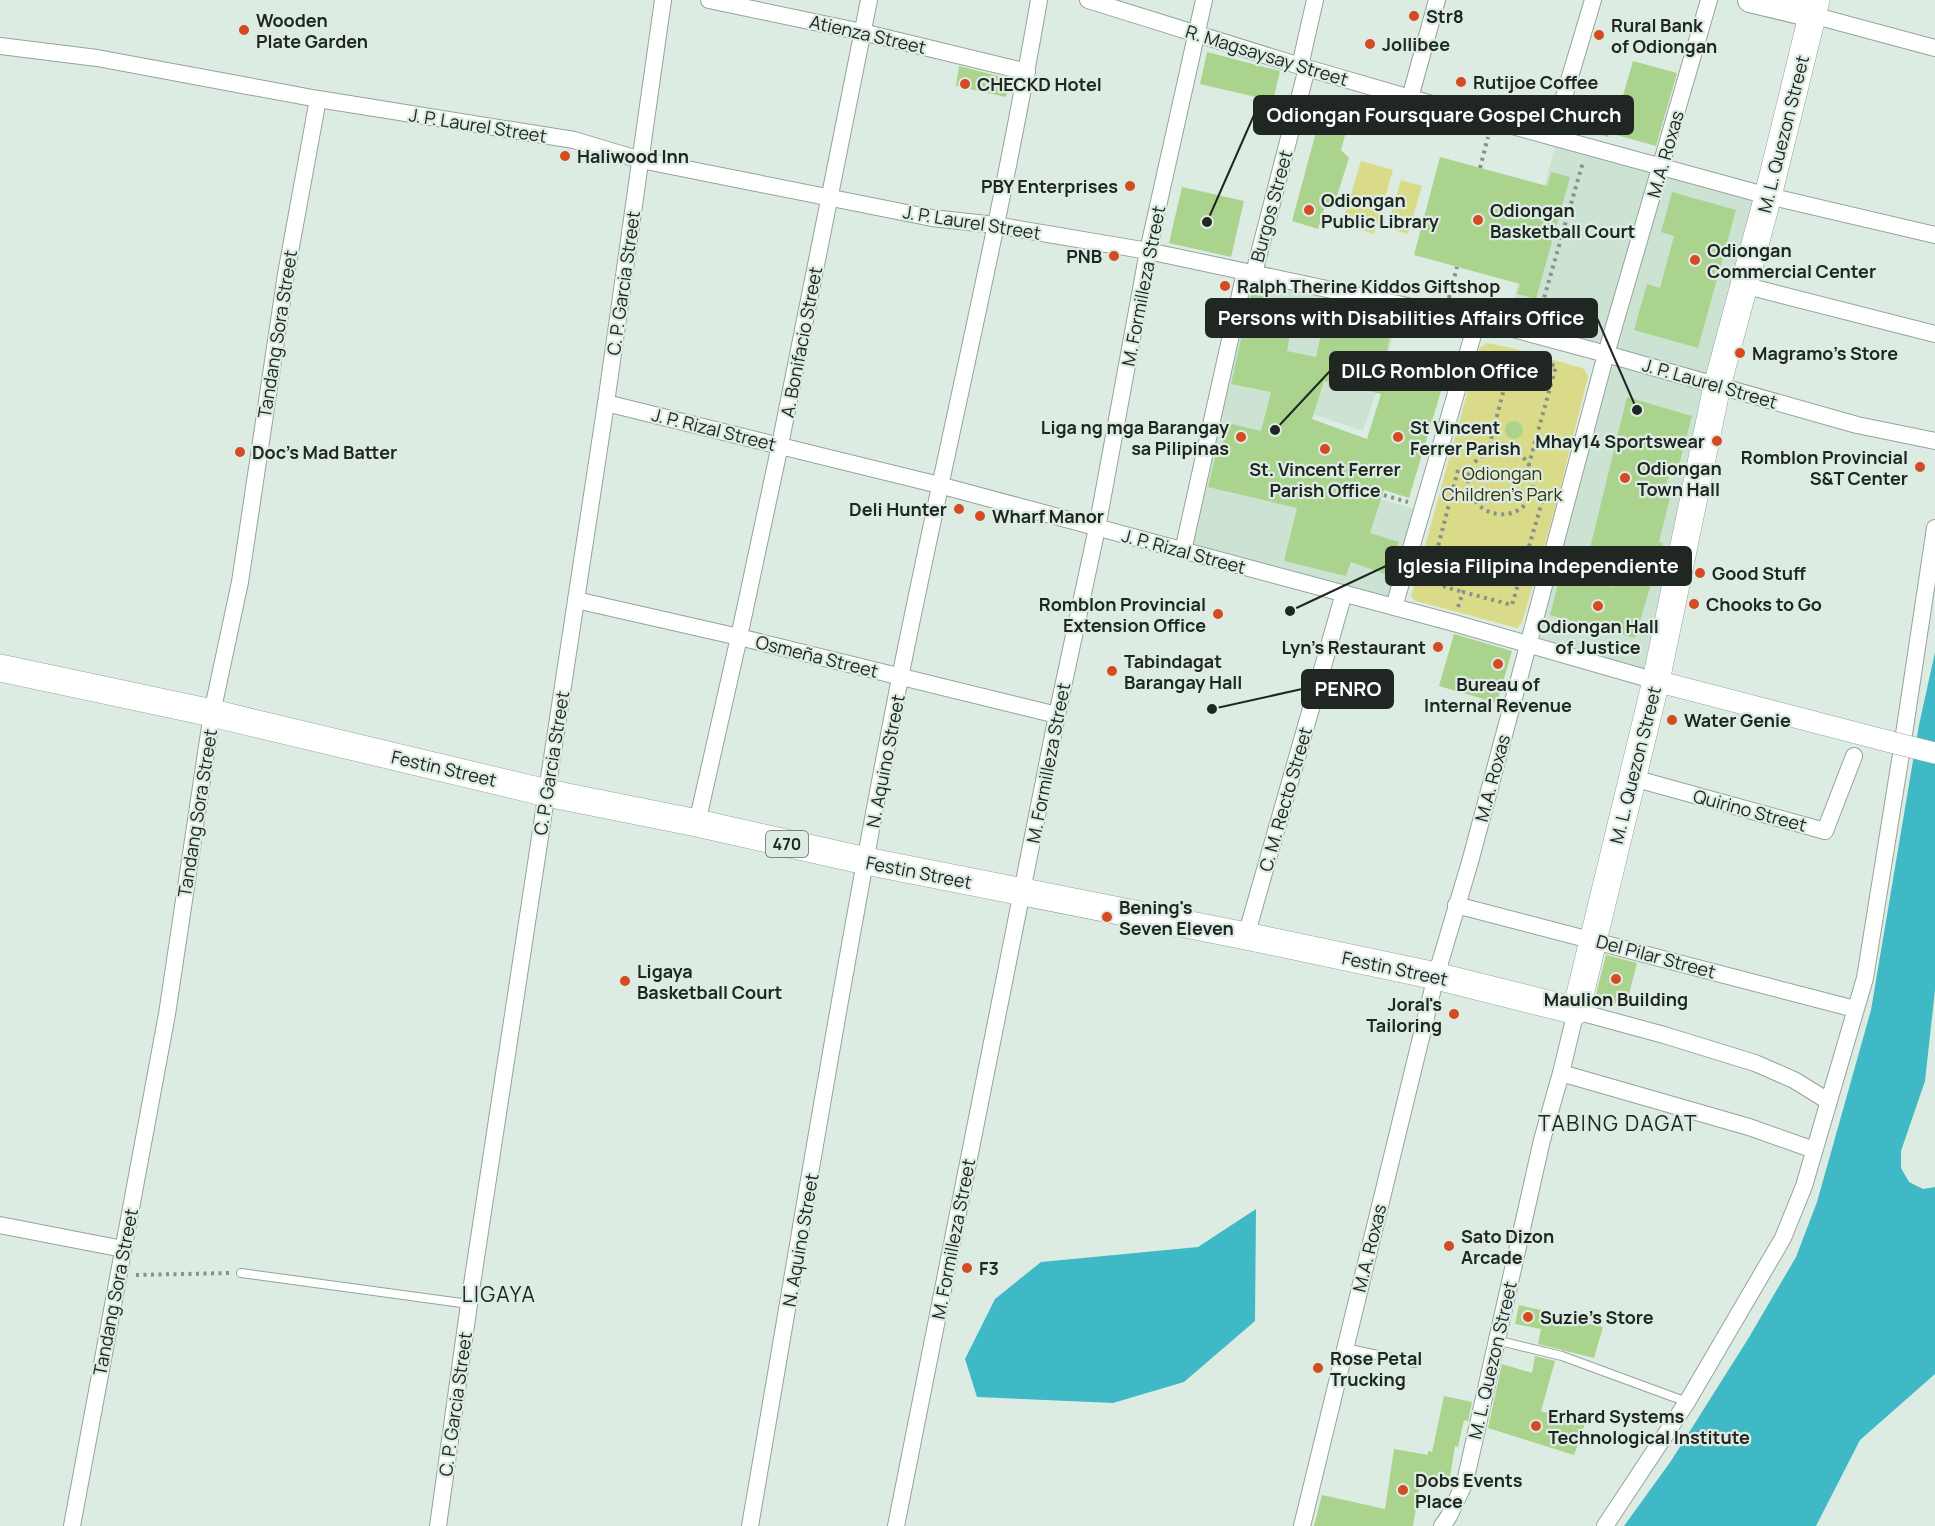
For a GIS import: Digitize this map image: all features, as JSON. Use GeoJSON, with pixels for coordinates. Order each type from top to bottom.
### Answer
{"type":"FeatureCollection","features":[{"type":"Feature","properties":{"kind":"main road"},"geometry":{"type":"LineString","coordinates":[[1750,0],[1814,8]]}},
{"type":"Feature","properties":{"kind":"main road","name":"M. L. Quezon Street"},"geometry":{"type":"LineString","coordinates":[[1576,1011],[1656,681],[1717,386],[1768,196],[1814,8]]}},
{"type":"Feature","properties":{"kind":"main road","name":"Festin Street"},"geometry":{"type":"LineString","coordinates":[[0,668],[212,714],[547,793],[697,823],[866,861],[1436,976],[1576,1011]]}},
{"type":"Feature","properties":{"kind":"street","name":"C. P. Garcia Street"},"geometry":{"type":"LineString","coordinates":[[438,1526],[469,1304],[606,403],[663,0]]}},
{"type":"Feature","properties":{"kind":"street","name":"Atienza Street"},"geometry":{"type":"LineString","coordinates":[[709,0],[862,32],[1027,72]]}},
{"type":"Feature","properties":{"kind":"street","name":"A. Bonifacio Street"},"geometry":{"type":"LineString","coordinates":[[697,823],[780,445],[869,0]]}},
{"type":"Feature","properties":{"kind":"street","name":"N. Aquino Street"},"geometry":{"type":"LineString","coordinates":[[750,1526],[866,861],[901,676],[939,485],[1027,72],[1039,0]]}},
{"type":"Feature","properties":{"kind":"street","name":"R. Magsaysay Street"},"geometry":{"type":"LineString","coordinates":[[1088,0],[1303,67],[1492,121],[1768,196],[1935,236]]}},
{"type":"Feature","properties":{"kind":"street","name":"M. Formilleza Street"},"geometry":{"type":"LineString","coordinates":[[896,1526],[1097,528],[1148,251],[1204,0]]}},
{"type":"Feature","properties":{"kind":"street","name":"Burgos Street"},"geometry":{"type":"LineString","coordinates":[[1183,551],[1249,272],[1303,67],[1315,0]]}},
{"type":"Feature","properties":{"kind":"street"},"geometry":{"type":"LineString","coordinates":[[1410,98],[1437,0]]}},
{"type":"Feature","properties":{"kind":"street"},"geometry":{"type":"LineString","coordinates":[[1552,137],[1593,0]]}},
{"type":"Feature","properties":{"kind":"street","name":"M.A. Roxas"},"geometry":{"type":"LineString","coordinates":[[1302,1526],[1436,976],[1470,862],[1606,354],[1709,0]]}},
{"type":"Feature","properties":{"kind":"street"},"geometry":{"type":"LineString","coordinates":[[1814,8],[1935,48]]}},
{"type":"Feature","properties":{"kind":"street","name":"J. P. Laurel Street"},"geometry":{"type":"LineString","coordinates":[[0,46],[97,58],[318,99],[574,140],[641,160],[932,218],[995,225],[1148,251],[1534,334],[1857,425],[1935,441]]}},
{"type":"Feature","properties":{"kind":"street","name":"Tandang Sora Street"},"geometry":{"type":"LineString","coordinates":[[72,1526],[167,1014],[212,714],[240,582],[286,274],[318,99]]}},
{"type":"Feature","properties":{"kind":"street"},"geometry":{"type":"LineString","coordinates":[[1743,285],[1935,334]]}},
{"type":"Feature","properties":{"kind":"street"},"geometry":{"type":"LineString","coordinates":[[1394,607],[1477,321]]}},
{"type":"Feature","properties":{"kind":"street","name":"J. P. Rizal Street"},"geometry":{"type":"LineString","coordinates":[[606,403],[939,485],[1528,643],[1656,681]]}},
{"type":"Feature","properties":{"kind":"street"},"geometry":{"type":"LineString","coordinates":[[1605,1526],[1687,1402],[1783,1238],[1803,1186],[1864,978],[1935,528]]}},
{"type":"Feature","properties":{"kind":"street","name":"C. M. Recto Street"},"geometry":{"type":"LineString","coordinates":[[1246,936],[1344,593]]}},
{"type":"Feature","properties":{"kind":"street","name":"Osmeña Street"},"geometry":{"type":"LineString","coordinates":[[576,600],[739,637],[1058,715]]}},
{"type":"Feature","properties":{"kind":"street"},"geometry":{"type":"LineString","coordinates":[[1656,681],[1935,753]]}},
{"type":"Feature","properties":{"kind":"street","name":"Quirino Street"},"geometry":{"type":"LineString","coordinates":[[1633,778],[1825,831],[1854,756]]}},
{"type":"Feature","properties":{"kind":"street","name":"Del Pilar Street"},"geometry":{"type":"LineString","coordinates":[[1456,905],[1855,1009]]}},
{"type":"Feature","properties":{"kind":"street","name":"M. L. Quezon Street"},"geometry":{"type":"LineString","coordinates":[[1442,1526],[1465,1482],[1542,1140],[1576,1011]]}},
{"type":"Feature","properties":{"kind":"street","name":"Festin Street"},"geometry":{"type":"LineString","coordinates":[[1576,1011],[1664,1035],[1755,1064],[1794,1080],[1828,1101]]}},
{"type":"Feature","properties":{"kind":"street"},"geometry":{"type":"LineString","coordinates":[[1561,1073],[1749,1127],[1814,1150]]}},
{"type":"Feature","properties":{"kind":"street"},"geometry":{"type":"LineString","coordinates":[[0,1225],[123,1249]]}},
{"type":"Feature","properties":{"kind":"lane"},"geometry":{"type":"LineString","coordinates":[[241,1273],[469,1304]]}},
{"type":"Feature","properties":{"kind":"lane"},"geometry":{"type":"LineString","coordinates":[[1496,1339],[1562,1356],[1687,1402]]}},
{"type":"Feature","properties":{"kind":"lane"},"geometry":{"type":"LineString","coordinates":[[1345,1348],[1415,1363]]}},
{"type":"Feature","properties":{"kind":"path"},"geometry":{"type":"LineString","coordinates":[[1480,168],[1492,121]]}},
{"type":"Feature","properties":{"kind":"path"},"geometry":{"type":"LineString","coordinates":[[1534,334],[1587,147]]}},
{"type":"Feature","properties":{"kind":"path"},"geometry":{"type":"LineString","coordinates":[[1444,315],[1456,267]]}},
{"type":"Feature","properties":{"kind":"path"},"geometry":{"type":"LineString","coordinates":[[1488,451],[1513,354],[1556,366],[1529,464]]}},
{"type":"Feature","properties":{"kind":"path"},"geometry":{"type":"LineString","coordinates":[[1499,448],[1511,450],[1521,455],[1529,464],[1534,486],[1523,506],[1513,512],[1490,513],[1480,507],[1468,488],[1468,476],[1472,466],[1488,451],[1499,448]]}},
{"type":"Feature","properties":{"kind":"path"},"geometry":{"type":"LineString","coordinates":[[1458,470],[1434,562],[1445,587],[1512,605],[1544,495]]}},
{"type":"Feature","properties":{"kind":"path"},"geometry":{"type":"LineString","coordinates":[[1355,487],[1424,507]]}},
{"type":"Feature","properties":{"kind":"path"},"geometry":{"type":"LineString","coordinates":[[1454,623],[1463,592]]}},
{"type":"Feature","properties":{"kind":"path"},"geometry":{"type":"LineString","coordinates":[[117,1276],[241,1273]]}},
{"type":"Feature","properties":{"kind":"shaded area"},"geometry":{"type":"Polygon","coordinates":[[[1557,139],[1768,196],[1656,681],[1528,643],[1606,354],[1506,327],[1557,139]]]}},
{"type":"Feature","properties":{"kind":"shaded area"},"geometry":{"type":"Polygon","coordinates":[[[1245,272],[1402,306],[1363,431],[1312,414],[1305,431],[1353,491],[1422,511],[1394,607],[1183,551],[1245,272]]]}},
{"type":"Feature","properties":{"kind":"green space"},"geometry":{"type":"Polygon","coordinates":[[[1361,161],[1393,170],[1374,234],[1342,224],[1361,161]]]}},
{"type":"Feature","properties":{"kind":"green space"},"geometry":{"type":"Polygon","coordinates":[[[1401,180],[1422,186],[1408,234],[1387,228],[1401,180]]]}},
{"type":"Feature","properties":{"kind":"green space","name":"Odiongan Children's Park"},"geometry":{"type":"Polygon","coordinates":[[[1487,343],[1582,368],[1588,377],[1556,505],[1522,623],[1517,628],[1416,601],[1411,597],[1479,350],[1487,343]]]}},
{"type":"Feature","properties":{"kind":"water"},"geometry":{"type":"Polygon","coordinates":[[[1935,652],[1935,990],[1925,1081],[1901,1151],[1901,1168],[1909,1182],[1923,1189],[1935,1187],[1935,1374],[1860,1440],[1816,1526],[1624,1526],[1671,1461],[1748,1339],[1796,1257],[1817,1202],[1871,1010],[1919,725],[1935,652]]]}},
{"type":"Feature","properties":{"kind":"water"},"geometry":{"type":"Polygon","coordinates":[[[1256,1209],[1255,1321],[1184,1382],[1113,1403],[977,1397],[965,1359],[995,1299],[1041,1262],[1198,1247],[1256,1209]]]}},
{"type":"Feature","properties":{"kind":"building"},"geometry":{"type":"Polygon","coordinates":[[[1207,52],[1280,71],[1273,101],[1200,84],[1207,52]]]}},
{"type":"Feature","properties":{"kind":"building"},"geometry":{"type":"Polygon","coordinates":[[[1633,61],[1677,73],[1656,146],[1609,133],[1608,137],[1566,125],[1575,96],[1619,109],[1633,61]]]}},
{"type":"Feature","properties":{"kind":"building"},"geometry":{"type":"Polygon","coordinates":[[[959,66],[1010,79],[1006,97],[956,86],[959,66]]]}},
{"type":"Feature","properties":{"kind":"building"},"geometry":{"type":"Polygon","coordinates":[[[1323,106],[1341,111],[1337,125],[1347,128],[1341,150],[1349,158],[1335,202],[1325,206],[1318,229],[1292,221],[1323,106]]]}},
{"type":"Feature","properties":{"kind":"building","name":"Odiongan Basketball Court"},"geometry":{"type":"Polygon","coordinates":[[[1440,157],[1547,186],[1551,172],[1570,177],[1536,299],[1517,294],[1520,284],[1414,255],[1440,157]]]}},
{"type":"Feature","properties":{"kind":"building"},"geometry":{"type":"Polygon","coordinates":[[[1182,187],[1244,201],[1231,257],[1169,243],[1182,187]]]}},
{"type":"Feature","properties":{"kind":"building","name":"Odiongan Commercial Center"},"geometry":{"type":"Polygon","coordinates":[[[1672,192],[1736,210],[1698,348],[1634,330],[1647,284],[1660,288],[1674,236],[1661,232],[1672,192]]]}},
{"type":"Feature","properties":{"kind":"building"},"geometry":{"type":"Polygon","coordinates":[[[1251,294],[1296,303],[1287,351],[1316,357],[1325,316],[1391,332],[1382,374],[1441,391],[1409,498],[1384,490],[1370,533],[1399,542],[1388,575],[1351,562],[1346,576],[1284,561],[1297,508],[1208,487],[1216,453],[1220,454],[1228,423],[1261,431],[1271,392],[1231,384],[1251,294]],[[1324,381],[1312,419],[1367,439],[1381,394],[1324,381]]]}},
{"type":"Feature","properties":{"kind":"building"},"geometry":{"type":"Polygon","coordinates":[[[1627,397],[1692,416],[1678,469],[1671,467],[1663,497],[1670,498],[1659,542],[1663,543],[1635,638],[1550,615],[1561,573],[1613,587],[1621,556],[1590,548],[1627,397]]]}},
{"type":"Feature","properties":{"kind":"building"},"geometry":{"type":"Polygon","coordinates":[[[1514,421],[1520,424],[1523,430],[1520,436],[1514,439],[1508,436],[1505,430],[1508,424],[1514,421]]]}},
{"type":"Feature","properties":{"kind":"building"},"geometry":{"type":"Polygon","coordinates":[[[1454,634],[1512,651],[1497,703],[1439,686],[1454,634]]]}},
{"type":"Feature","properties":{"kind":"building","name":"Maulion Building"},"geometry":{"type":"Polygon","coordinates":[[[1606,955],[1637,963],[1626,1006],[1595,998],[1606,955]]]}},
{"type":"Feature","properties":{"kind":"building"},"geometry":{"type":"Polygon","coordinates":[[[1519,1305],[1541,1310],[1541,1313],[1603,1327],[1594,1358],[1538,1344],[1541,1329],[1515,1324],[1519,1305]]]}},
{"type":"Feature","properties":{"kind":"building"},"geometry":{"type":"Polygon","coordinates":[[[1535,1356],[1555,1361],[1541,1411],[1585,1424],[1574,1455],[1488,1428],[1502,1364],[1532,1373],[1535,1356]]]}},
{"type":"Feature","properties":{"kind":"building"},"geometry":{"type":"Polygon","coordinates":[[[1444,1396],[1472,1402],[1468,1421],[1464,1420],[1458,1447],[1455,1446],[1448,1489],[1420,1484],[1413,1526],[1314,1526],[1322,1495],[1385,1509],[1394,1449],[1428,1455],[1428,1451],[1432,1452],[1444,1396]]]}},
{"type":"Feature","properties":{"kind":"place","name":"Str8"},"geometry":{"type":"Point","coordinates":[1414,16]}},
{"type":"Feature","properties":{"kind":"place","name":"Wooden Plate Garden"},"geometry":{"type":"Point","coordinates":[244,30]}},
{"type":"Feature","properties":{"kind":"place","name":"Rural Bank of Odiongan"},"geometry":{"type":"Point","coordinates":[1599,35]}},
{"type":"Feature","properties":{"kind":"place","name":"Jollibee"},"geometry":{"type":"Point","coordinates":[1370,44]}},
{"type":"Feature","properties":{"kind":"place","name":"Rutijoe Coffee"},"geometry":{"type":"Point","coordinates":[1461,82]}},
{"type":"Feature","properties":{"kind":"place","name":"CHECKD Hotel"},"geometry":{"type":"Point","coordinates":[965,84]}},
{"type":"Feature","properties":{"kind":"place","name":"Haliwood Inn"},"geometry":{"type":"Point","coordinates":[565,156]}},
{"type":"Feature","properties":{"kind":"place","name":"PBY Enterprises"},"geometry":{"type":"Point","coordinates":[1130,186]}},
{"type":"Feature","properties":{"kind":"place","name":"Odiongan Public Library"},"geometry":{"type":"Point","coordinates":[1309,210]}},
{"type":"Feature","properties":{"kind":"place","name":"Odiongan Basketball Court"},"geometry":{"type":"Point","coordinates":[1478,220]}},
{"type":"Feature","properties":{"kind":"place","name":"Odiongan Foursquare Gospel Church"},"geometry":{"type":"Point","coordinates":[1207,222]}},
{"type":"Feature","properties":{"kind":"place","name":"PNB"},"geometry":{"type":"Point","coordinates":[1114,256]}},
{"type":"Feature","properties":{"kind":"place","name":"Odiongan Commercial Center"},"geometry":{"type":"Point","coordinates":[1695,260]}},
{"type":"Feature","properties":{"kind":"place","name":"Ralph Therine Kiddos Giftshop"},"geometry":{"type":"Point","coordinates":[1225,286]}},
{"type":"Feature","properties":{"kind":"place","name":"Magramo’s Store"},"geometry":{"type":"Point","coordinates":[1740,353]}},
{"type":"Feature","properties":{"kind":"place","name":"Persons with Disabilities Affairs Office"},"geometry":{"type":"Point","coordinates":[1637,410]}},
{"type":"Feature","properties":{"kind":"place","name":"DILG Romblon Office"},"geometry":{"type":"Point","coordinates":[1275,430]}},
{"type":"Feature","properties":{"kind":"place","name":"Liga ng mga Barangay sa Pilipinas"},"geometry":{"type":"Point","coordinates":[1241,437]}},
{"type":"Feature","properties":{"kind":"place","name":"St Vincent Ferrer Parish"},"geometry":{"type":"Point","coordinates":[1398,437]}},
{"type":"Feature","properties":{"kind":"place","name":"Mhay14 Sportswear"},"geometry":{"type":"Point","coordinates":[1717,441]}},
{"type":"Feature","properties":{"kind":"place","name":"St. Vincent Ferrer Parish Office"},"geometry":{"type":"Point","coordinates":[1325,449]}},
{"type":"Feature","properties":{"kind":"place","name":"Doc’s Mad Batter"},"geometry":{"type":"Point","coordinates":[240,452]}},
{"type":"Feature","properties":{"kind":"place","name":"Romblon Provincial S&T Center"},"geometry":{"type":"Point","coordinates":[1920,467]}},
{"type":"Feature","properties":{"kind":"place","name":"Odiongan Town Hall"},"geometry":{"type":"Point","coordinates":[1625,478]}},
{"type":"Feature","properties":{"kind":"place","name":"Deli Hunter"},"geometry":{"type":"Point","coordinates":[959,509]}},
{"type":"Feature","properties":{"kind":"place","name":"Wharf Manor"},"geometry":{"type":"Point","coordinates":[980,516]}},
{"type":"Feature","properties":{"kind":"place","name":"Good Stuff"},"geometry":{"type":"Point","coordinates":[1700,573]}},
{"type":"Feature","properties":{"kind":"place","name":"Chooks to Go"},"geometry":{"type":"Point","coordinates":[1694,604]}},
{"type":"Feature","properties":{"kind":"place","name":"Odiongan Hall of Justice"},"geometry":{"type":"Point","coordinates":[1598,606]}},
{"type":"Feature","properties":{"kind":"place","name":"Iglesia Filipina Independiente"},"geometry":{"type":"Point","coordinates":[1290,611]}},
{"type":"Feature","properties":{"kind":"place","name":"Romblon Provincial Extension Office"},"geometry":{"type":"Point","coordinates":[1218,614]}},
{"type":"Feature","properties":{"kind":"place","name":"Lyn's Restaurant"},"geometry":{"type":"Point","coordinates":[1438,647]}},
{"type":"Feature","properties":{"kind":"place","name":"Bureau of Internal Revenue"},"geometry":{"type":"Point","coordinates":[1498,664]}},
{"type":"Feature","properties":{"kind":"place","name":"Tabindagat Barangay Hall"},"geometry":{"type":"Point","coordinates":[1112,671]}},
{"type":"Feature","properties":{"kind":"place","name":"PENRO"},"geometry":{"type":"Point","coordinates":[1212,709]}},
{"type":"Feature","properties":{"kind":"place","name":"Water Genie"},"geometry":{"type":"Point","coordinates":[1672,720]}},
{"type":"Feature","properties":{"kind":"place","name":"Bening's Seven Eleven"},"geometry":{"type":"Point","coordinates":[1107,917]}},
{"type":"Feature","properties":{"kind":"place","name":"Maulion Building"},"geometry":{"type":"Point","coordinates":[1616,979]}},
{"type":"Feature","properties":{"kind":"place","name":"Ligaya Basketball Court"},"geometry":{"type":"Point","coordinates":[625,981]}},
{"type":"Feature","properties":{"kind":"place","name":"Joral's Tailoring"},"geometry":{"type":"Point","coordinates":[1454,1014]}},
{"type":"Feature","properties":{"kind":"place","name":"Sato Dizon Arcade"},"geometry":{"type":"Point","coordinates":[1449,1246]}},
{"type":"Feature","properties":{"kind":"place","name":"F3"},"geometry":{"type":"Point","coordinates":[967,1268]}},
{"type":"Feature","properties":{"kind":"place","name":"Suzie's Store"},"geometry":{"type":"Point","coordinates":[1528,1317]}},
{"type":"Feature","properties":{"kind":"place","name":"Rose Petal Trucking"},"geometry":{"type":"Point","coordinates":[1318,1368]}},
{"type":"Feature","properties":{"kind":"place","name":"Erhard Systems Technological Institute"},"geometry":{"type":"Point","coordinates":[1536,1426]}},
{"type":"Feature","properties":{"kind":"place","name":"Dobs Events Place"},"geometry":{"type":"Point","coordinates":[1403,1490]}},
{"type":"Feature","properties":{"kind":"district","name":"TABING DAGAT"},"geometry":{"type":"Point","coordinates":[1618,1123]}},
{"type":"Feature","properties":{"kind":"district","name":"LIGAYA"},"geometry":{"type":"Point","coordinates":[499,1294]}}]}
